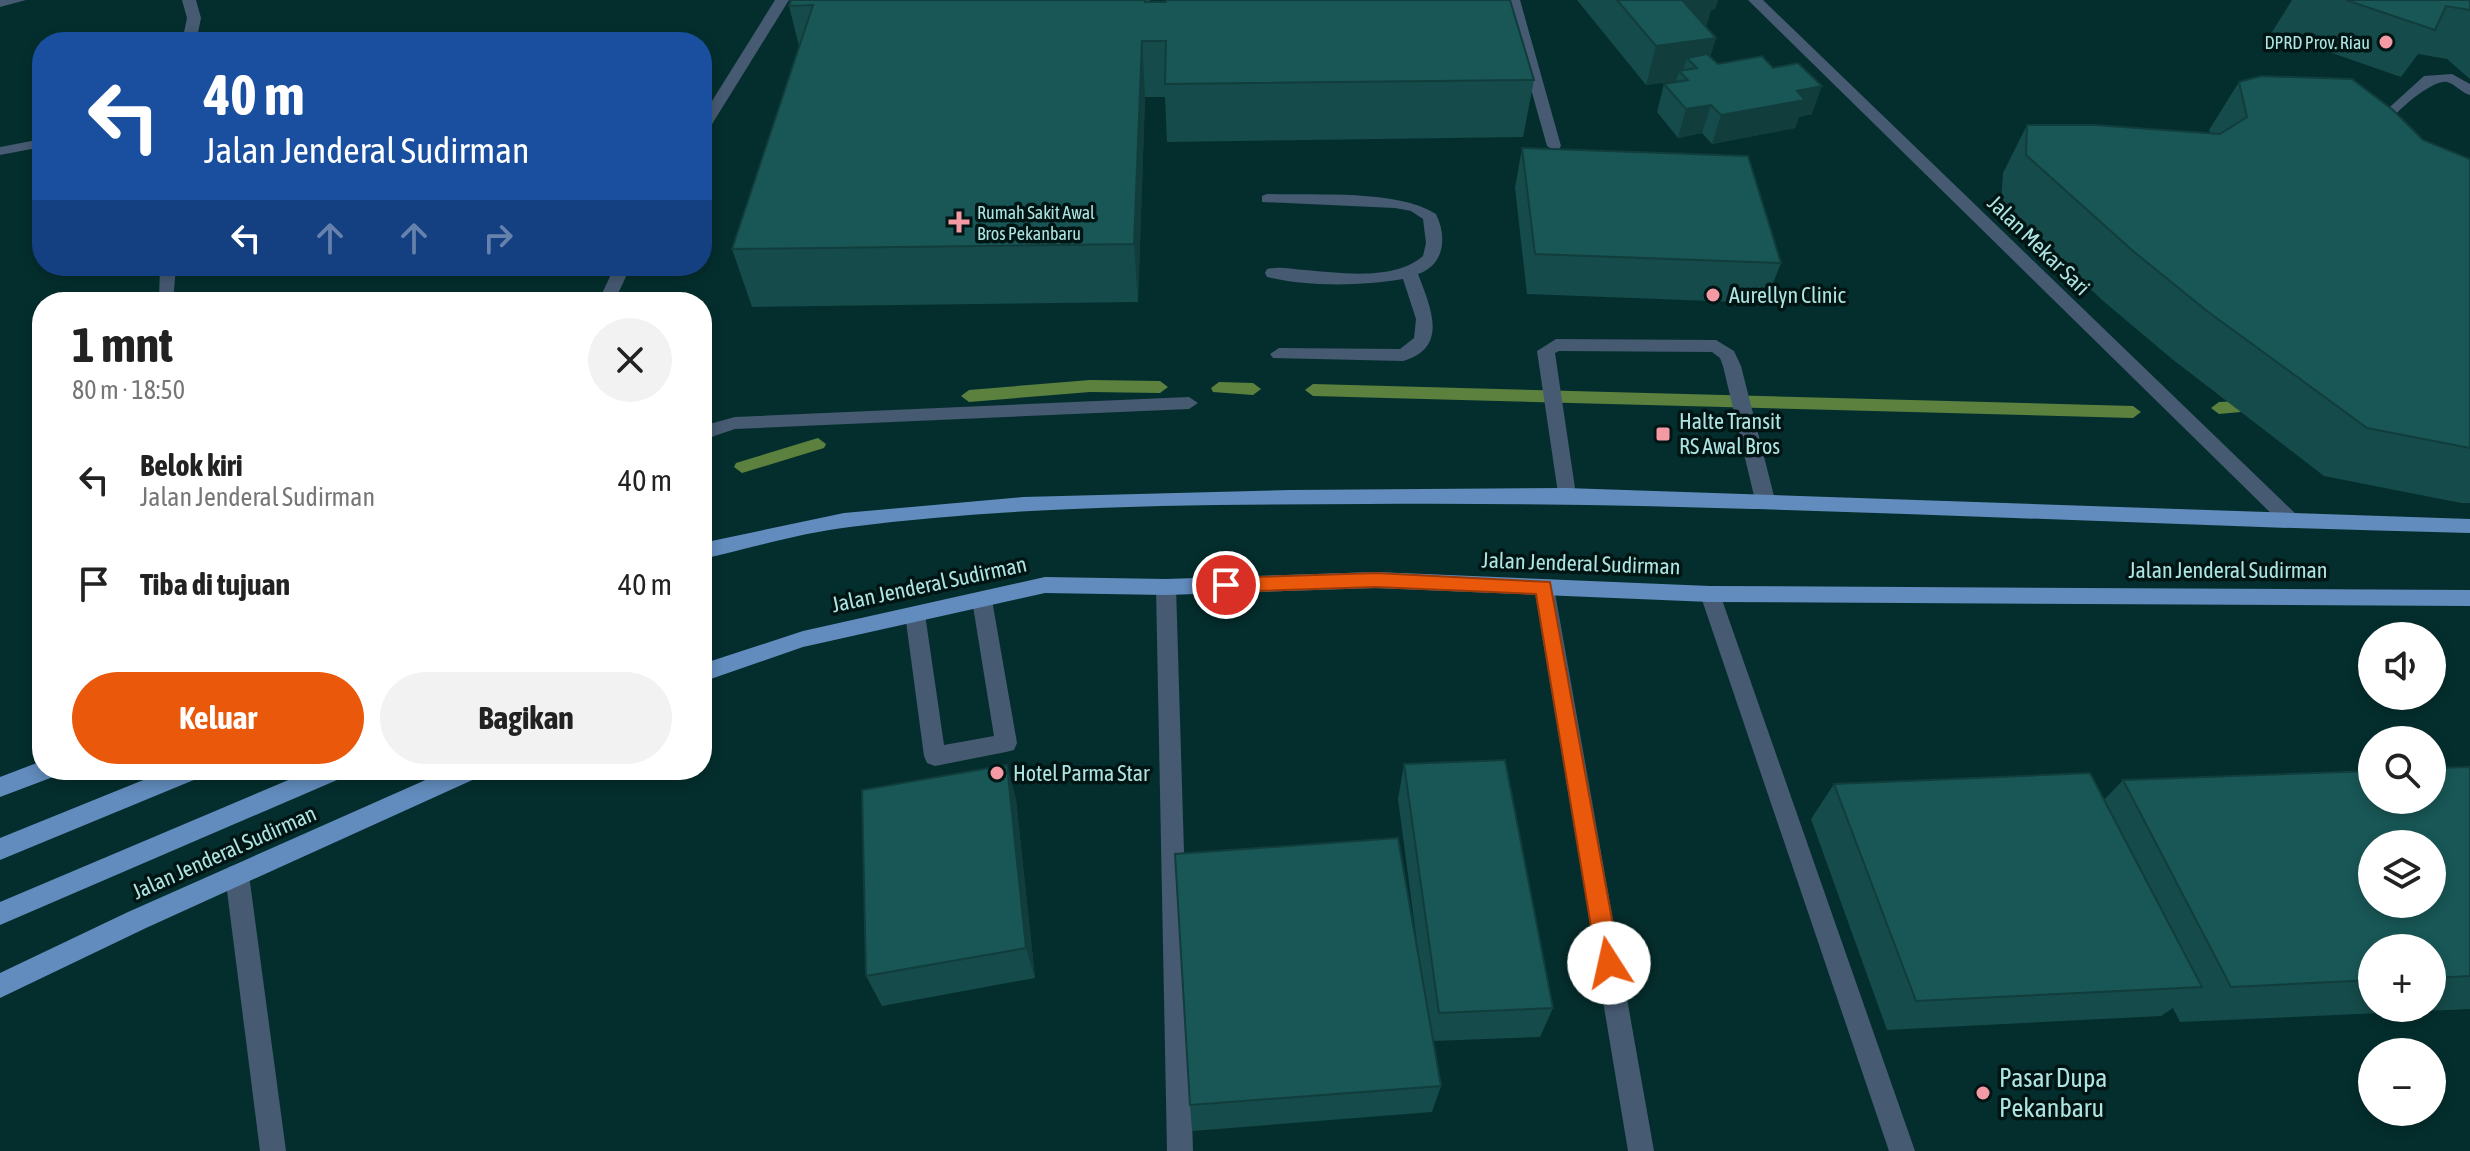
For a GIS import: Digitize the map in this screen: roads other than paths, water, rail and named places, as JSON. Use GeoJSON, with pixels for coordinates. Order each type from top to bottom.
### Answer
{"type":"FeatureCollection","features":[{"type":"Feature","properties":{"kind":"main road"},"geometry":{"type":"LineString","coordinates":[[712,549],[844,520],[1023,504],[1290,497],[1566,495],[2470,526]]}},
{"type":"Feature","properties":{"kind":"main road","name":"Jalan Jenderal Sudirman"},"geometry":{"type":"LineString","coordinates":[[712,664],[803,639],[1045,585],[1166,587],[1376,580],[1710,594],[2470,598]]}},
{"type":"Feature","properties":{"kind":"main road"},"geometry":{"type":"LineString","coordinates":[[0,787],[32,775]]}},
{"type":"Feature","properties":{"kind":"main road"},"geometry":{"type":"LineString","coordinates":[[0,849],[169,780]]}},
{"type":"Feature","properties":{"kind":"main road"},"geometry":{"type":"LineString","coordinates":[[0,914],[313,780]]}},
{"type":"Feature","properties":{"kind":"main road","name":"Jalan Jenderal Sudirman"},"geometry":{"type":"LineString","coordinates":[[0,986],[449,780]]}},
{"type":"Feature","properties":{"kind":"street"},"geometry":{"type":"LineString","coordinates":[[0,3],[19,0]]}},
{"type":"Feature","properties":{"kind":"street"},"geometry":{"type":"LineString","coordinates":[[189,0],[194,18],[191,32]]}},
{"type":"Feature","properties":{"kind":"street"},"geometry":{"type":"LineString","coordinates":[[712,113],[782,0]]}},
{"type":"Feature","properties":{"kind":"street"},"geometry":{"type":"LineString","coordinates":[[1513,0],[1554,146]]}},
{"type":"Feature","properties":{"kind":"street","name":"Jalan Mekar Sari"},"geometry":{"type":"LineString","coordinates":[[1755,0],[2292,522]]}},
{"type":"Feature","properties":{"kind":"street"},"geometry":{"type":"LineString","coordinates":[[2390,148],[2380,138],[2377,125],[2429,79],[2452,78],[2470,91]]}},
{"type":"Feature","properties":{"kind":"street"},"geometry":{"type":"LineString","coordinates":[[0,151],[32,145]]}},
{"type":"Feature","properties":{"kind":"street"},"geometry":{"type":"LineString","coordinates":[[1267,199],[1395,203],[1416,208],[1430,217],[1435,248],[1424,267],[1409,273],[1367,277],[1273,273]]}},
{"type":"Feature","properties":{"kind":"street"},"geometry":{"type":"LineString","coordinates":[[1279,354],[1403,355],[1415,350],[1426,328],[1409,273]]}},
{"type":"Feature","properties":{"kind":"street"},"geometry":{"type":"LineString","coordinates":[[1566,495],[1546,351],[1556,345],[1716,346],[1728,355],[1765,500]]}},
{"type":"Feature","properties":{"kind":"street"},"geometry":{"type":"LineString","coordinates":[[712,430],[735,423],[1189,403]]}},
{"type":"Feature","properties":{"kind":"street"},"geometry":{"type":"LineString","coordinates":[[1166,587],[1180,1151]]}},
{"type":"Feature","properties":{"kind":"street"},"geometry":{"type":"LineString","coordinates":[[1544,587],[1641,1151]]}},
{"type":"Feature","properties":{"kind":"street"},"geometry":{"type":"LineString","coordinates":[[1710,594],[1902,1151]]}},
{"type":"Feature","properties":{"kind":"street"},"geometry":{"type":"LineString","coordinates":[[915,614],[935,756],[1006,743],[982,600]]}},
{"type":"Feature","properties":{"kind":"street"},"geometry":{"type":"LineString","coordinates":[[237,875],[273,1151]]}},
{"type":"Feature","properties":{"kind":"waterway"},"geometry":{"type":"LineString","coordinates":[[969,396],[1090,386],[1160,387]]}},
{"type":"Feature","properties":{"kind":"waterway"},"geometry":{"type":"LineString","coordinates":[[1219,388],[1253,389]]}},
{"type":"Feature","properties":{"kind":"waterway"},"geometry":{"type":"LineString","coordinates":[[1313,390],[2133,412]]}},
{"type":"Feature","properties":{"kind":"waterway"},"geometry":{"type":"LineString","coordinates":[[2219,408],[2256,406]]}},
{"type":"Feature","properties":{"kind":"waterway"},"geometry":{"type":"LineString","coordinates":[[742,467],[818,444]]}},
{"type":"Feature","properties":{"kind":"place","name":"DPRD Prov. Riau"},"geometry":{"type":"Point","coordinates":[2386,42]}},
{"type":"Feature","properties":{"kind":"place","name":"Rumah Sakit Awal Bros Pekanbaru"},"geometry":{"type":"Point","coordinates":[959,222]}},
{"type":"Feature","properties":{"kind":"place","name":"Aurellyn Clinic"},"geometry":{"type":"Point","coordinates":[1713,295]}},
{"type":"Feature","properties":{"kind":"place","name":"Halte Transit RS Awal Bros"},"geometry":{"type":"Point","coordinates":[1663,434]}},
{"type":"Feature","properties":{"kind":"place","name":"Hotel Parma Star"},"geometry":{"type":"Point","coordinates":[997,773]}},
{"type":"Feature","properties":{"kind":"place","name":"Pasar Dupa Pekanbaru"},"geometry":{"type":"Point","coordinates":[1983,1093]}}]}
